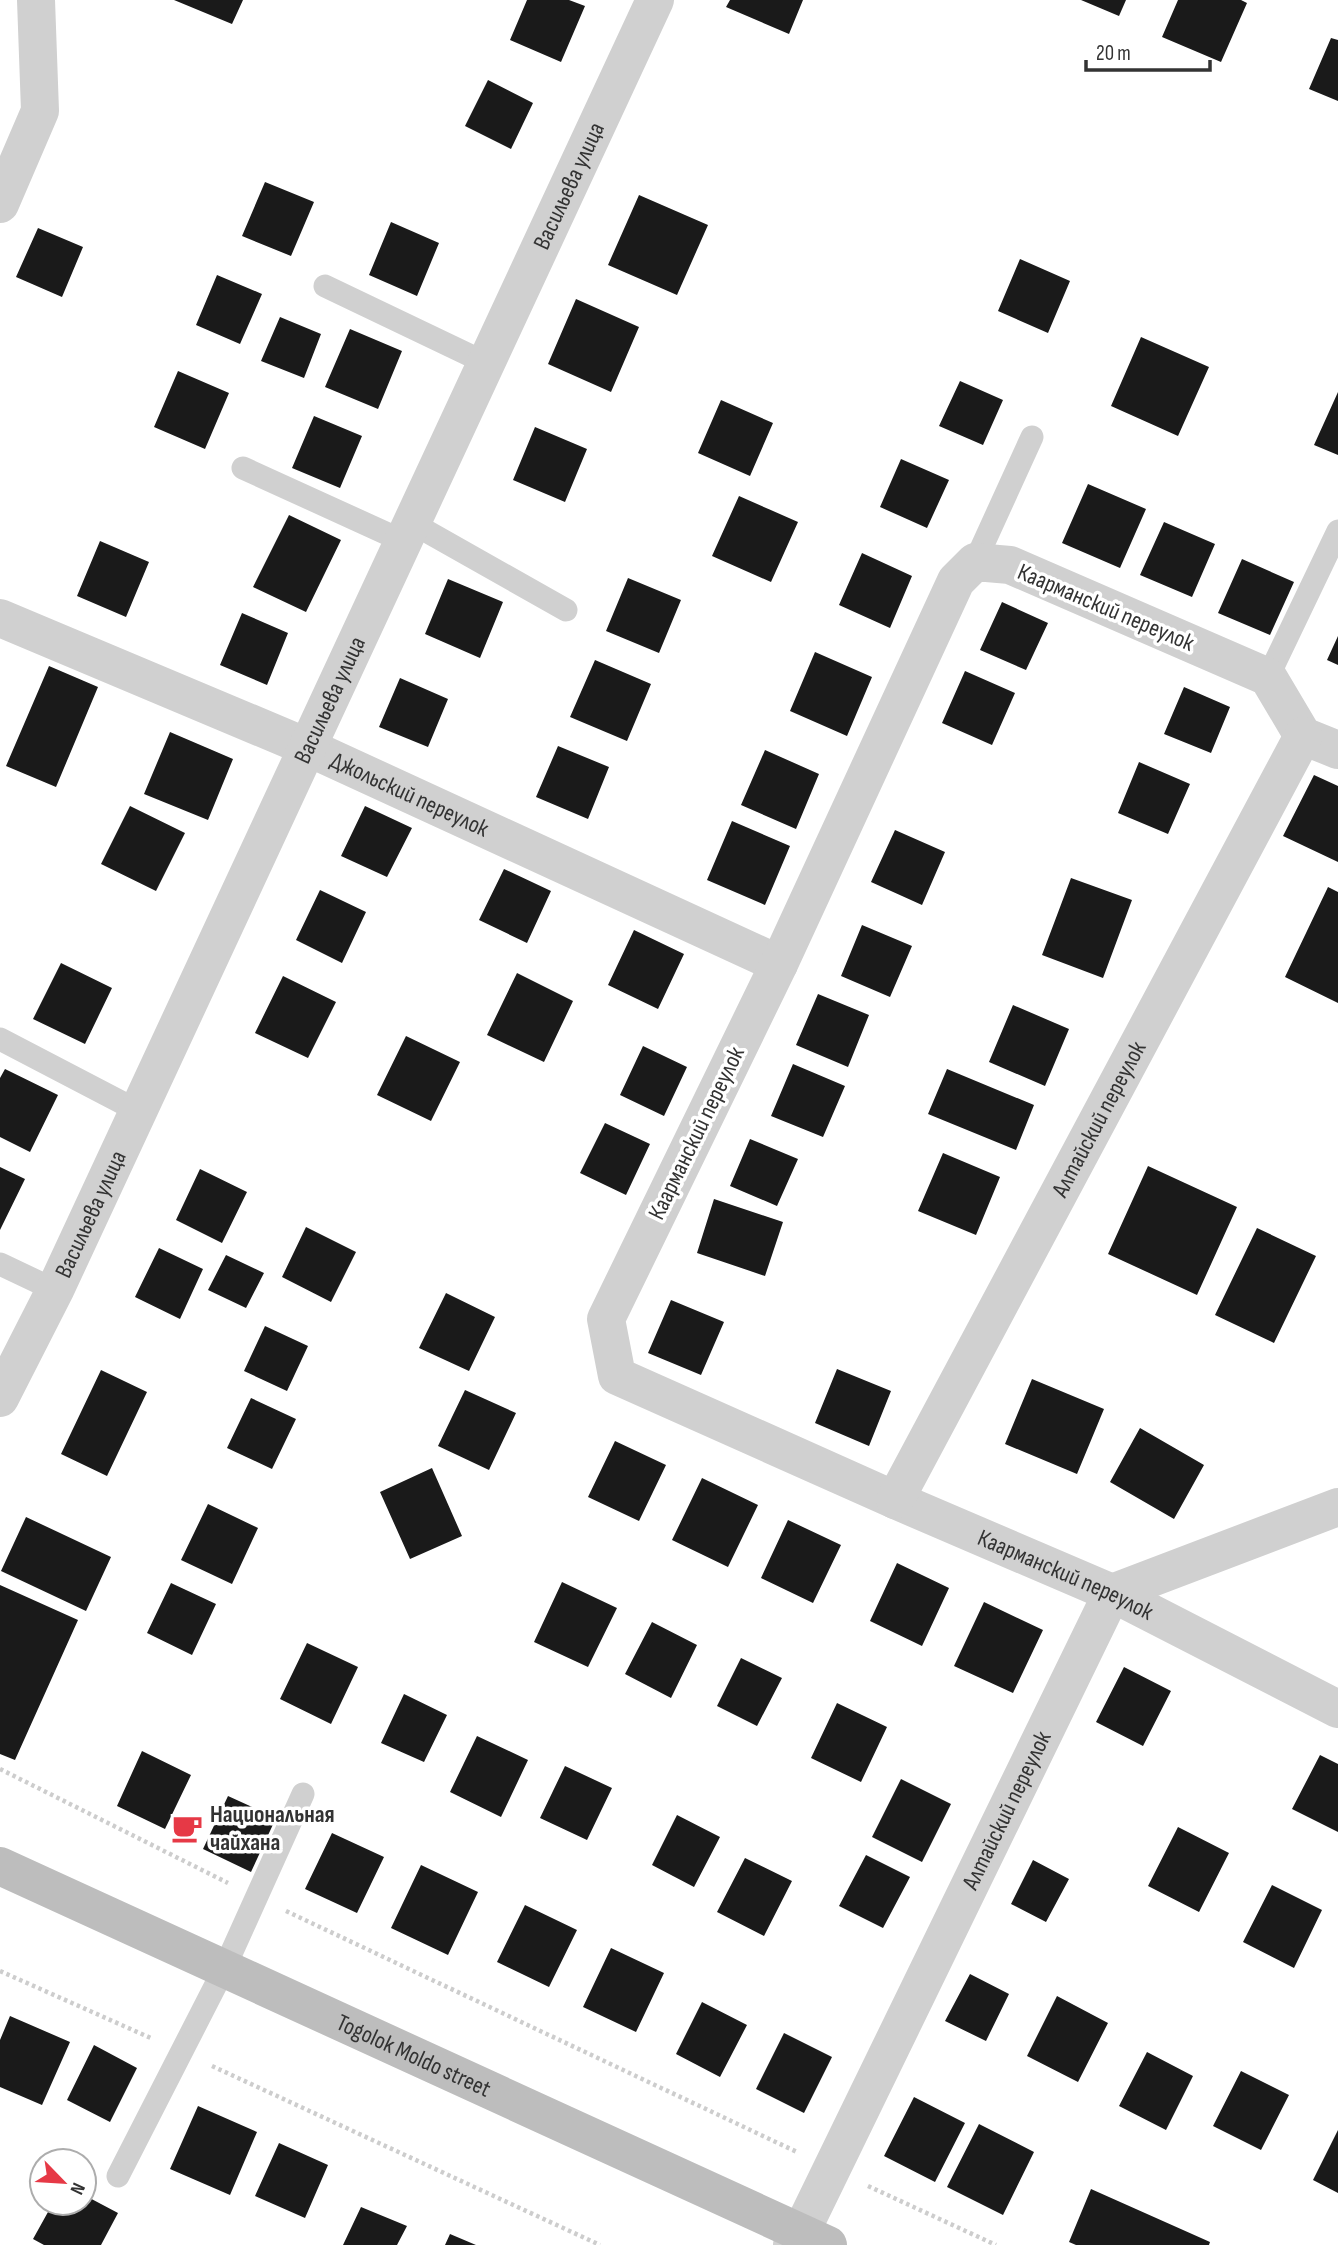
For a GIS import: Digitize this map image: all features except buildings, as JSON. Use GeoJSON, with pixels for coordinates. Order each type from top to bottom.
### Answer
{"type":"FeatureCollection","features":[{"type":"Feature","properties":{"kind":"main road","name":"Togolok Moldo street"},"geometry":{"type":"LineString","coordinates":[[0,1866],[225,1967],[807,2241]]}},
{"type":"Feature","properties":{"kind":"street"},"geometry":{"type":"LineString","coordinates":[[0,204],[40,111],[36,0]]}},
{"type":"Feature","properties":{"kind":"street","name":"Васильева улица"},"geometry":{"type":"LineString","coordinates":[[0,1398],[55,1290],[408,532],[645,3]]}},
{"type":"Feature","properties":{"kind":"street","name":"Каарманский переулок"},"geometry":{"type":"LineString","coordinates":[[1268,677],[1010,565],[975,562],[957,581],[779,964],[606,1319],[617,1376],[1112,1593],[1338,1709]]}},
{"type":"Feature","properties":{"kind":"street","name":"Джольский переулок"},"geometry":{"type":"LineString","coordinates":[[0,618],[307,747],[779,964]]}},
{"type":"Feature","properties":{"kind":"street"},"geometry":{"type":"LineString","coordinates":[[1268,677],[1303,736],[1338,750]]}},
{"type":"Feature","properties":{"kind":"street","name":"Алтайский переулок"},"geometry":{"type":"LineString","coordinates":[[895,1500],[1303,736]]}},
{"type":"Feature","properties":{"kind":"street"},"geometry":{"type":"LineString","coordinates":[[1112,1593],[1338,1507]]}},
{"type":"Feature","properties":{"kind":"street","name":"Алтайский переулок"},"geometry":{"type":"LineString","coordinates":[[807,2241],[831,2168],[1112,1593]]}},
{"type":"Feature","properties":{"kind":"lane"},"geometry":{"type":"LineString","coordinates":[[325,286],[486,363]]}},
{"type":"Feature","properties":{"kind":"lane"},"geometry":{"type":"LineString","coordinates":[[975,562],[1032,437]]}},
{"type":"Feature","properties":{"kind":"lane"},"geometry":{"type":"LineString","coordinates":[[243,468],[408,532],[566,610]]}},
{"type":"Feature","properties":{"kind":"lane"},"geometry":{"type":"LineString","coordinates":[[1268,677],[1338,531]]}},
{"type":"Feature","properties":{"kind":"lane"},"geometry":{"type":"LineString","coordinates":[[0,1039],[138,1111]]}},
{"type":"Feature","properties":{"kind":"lane"},"geometry":{"type":"LineString","coordinates":[[0,1264],[55,1290]]}},
{"type":"Feature","properties":{"kind":"lane"},"geometry":{"type":"LineString","coordinates":[[118,2176],[225,1967],[303,1794]]}},
{"type":"Feature","properties":{"kind":"path"},"geometry":{"type":"LineString","coordinates":[[0,1769],[256,1898],[996,2245]]}},
{"type":"Feature","properties":{"kind":"path"},"geometry":{"type":"LineString","coordinates":[[0,1971],[600,2245]]}},
{"type":"Feature","properties":{"kind":"place","name":"Национальная чайхана"},"geometry":{"type":"Point","coordinates":[187,1828]}}]}
